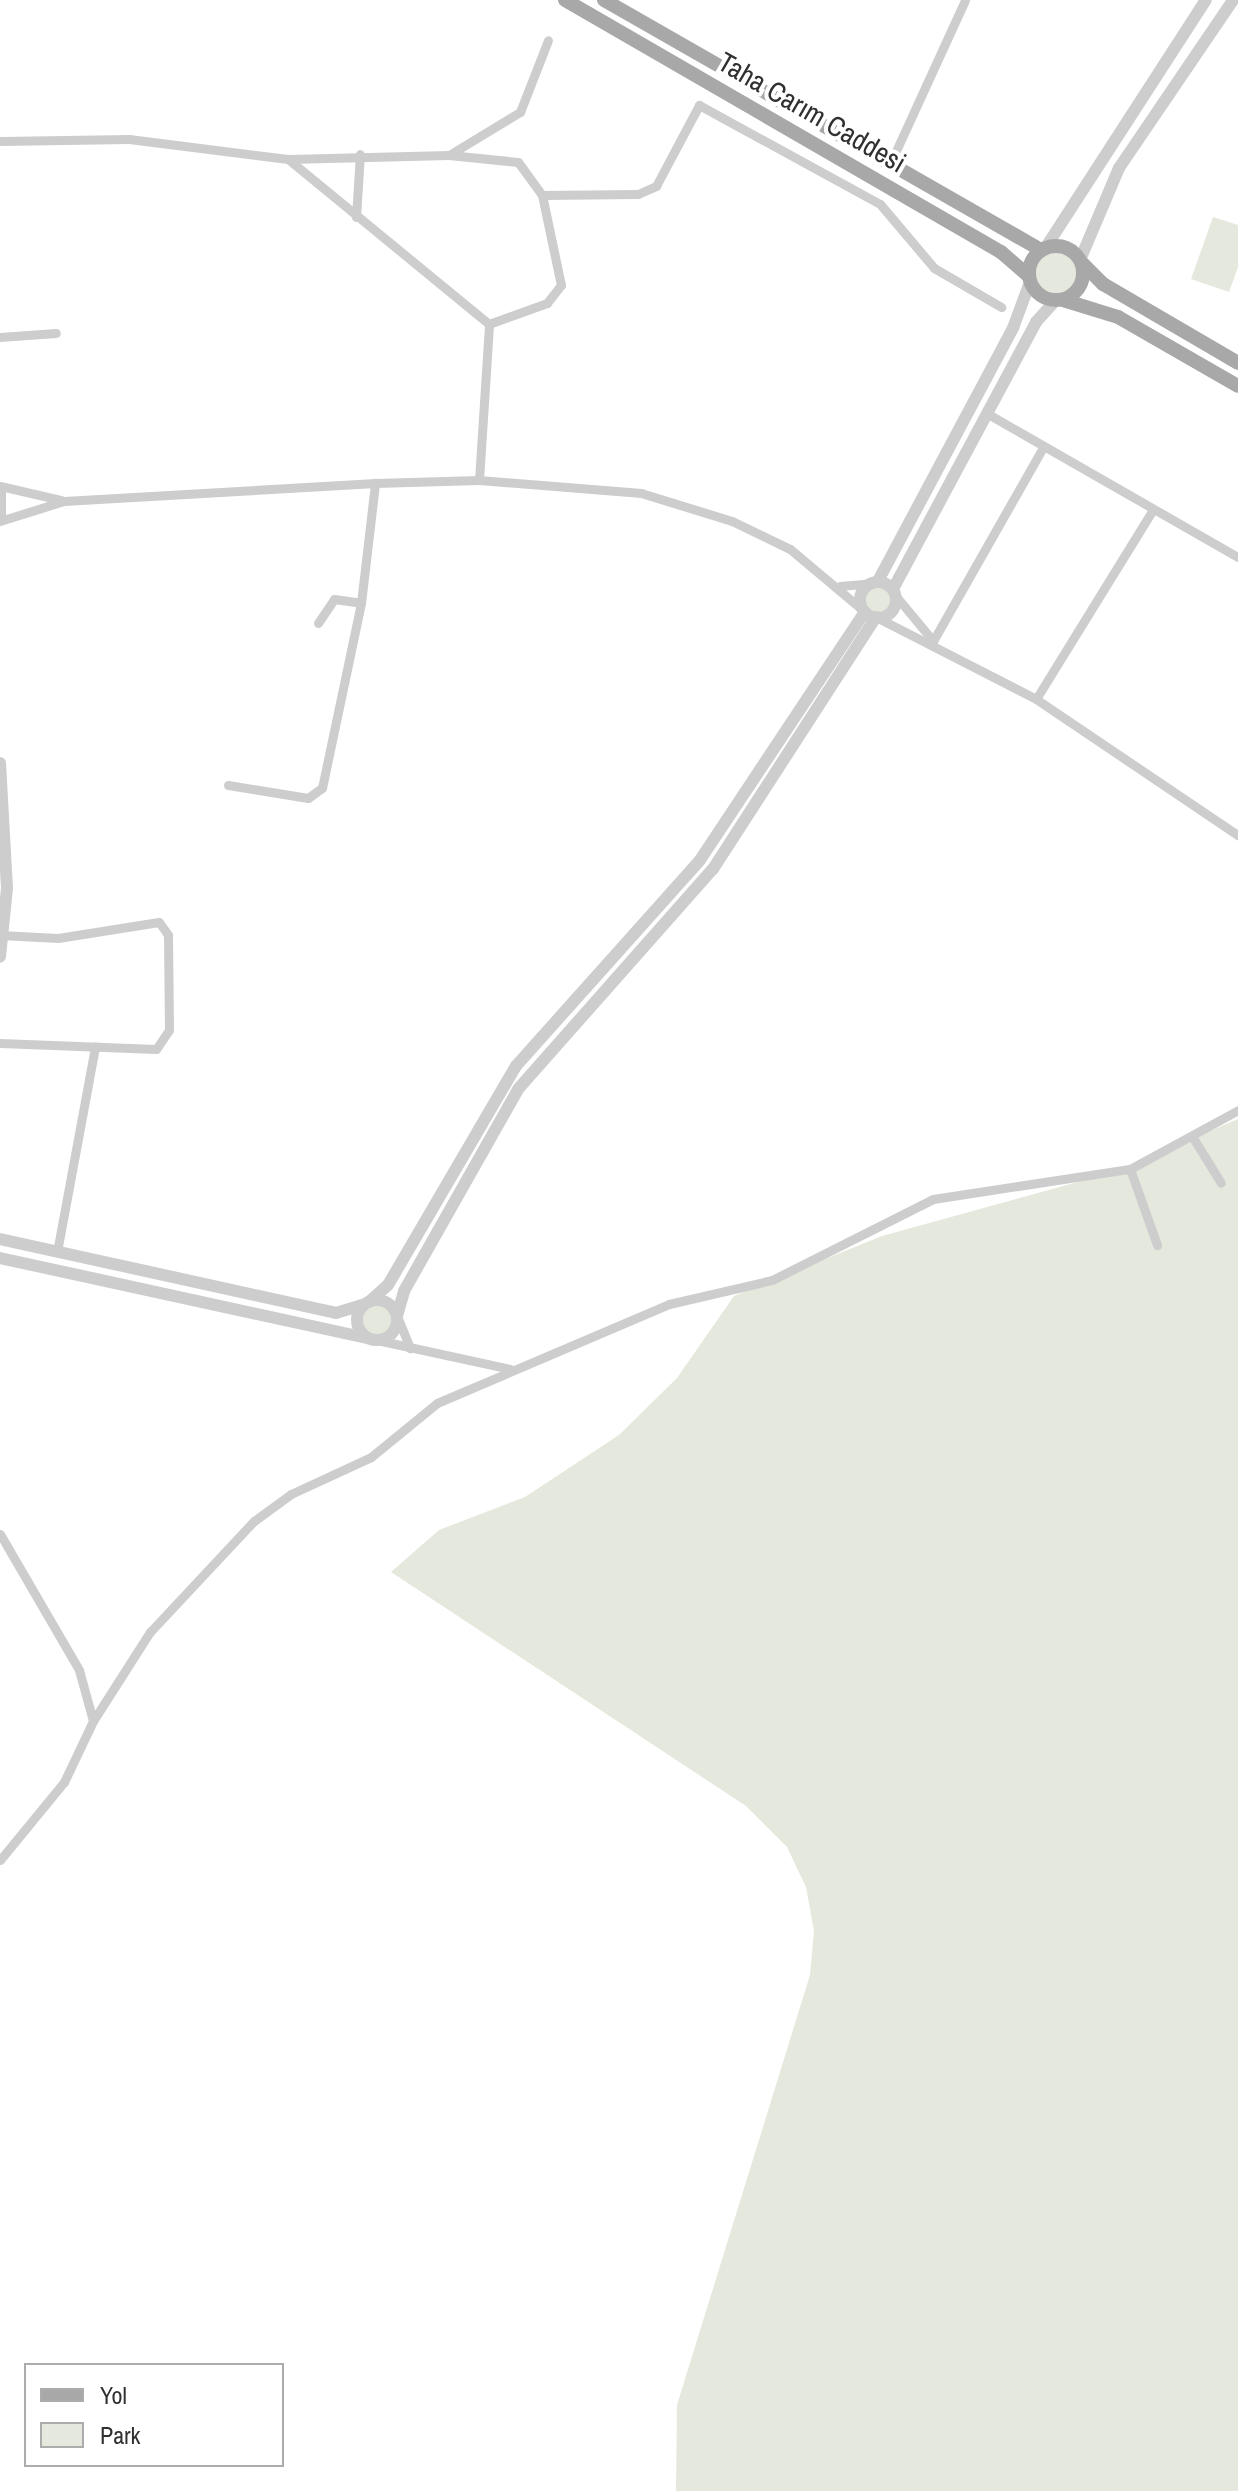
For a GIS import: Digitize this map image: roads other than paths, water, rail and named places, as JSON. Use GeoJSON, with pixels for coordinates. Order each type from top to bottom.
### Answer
{"type":"FeatureCollection","features":[{"type":"Feature","properties":{"kind":"main road","name":"Taha Carım Caddesi"},"geometry":{"type":"LineString","coordinates":[[565,0],[974,236],[1029,279]]}},
{"type":"Feature","properties":{"kind":"main road","name":"Taha Carım Caddesi"},"geometry":{"type":"LineString","coordinates":[[604,0],[1044,249]]}},
{"type":"Feature","properties":{"kind":"main road"},"geometry":{"type":"LineString","coordinates":[[1238,363],[1103,284],[1069,248],[1044,249],[1029,279],[1059,300],[1118,317],[1238,386]]}},
{"type":"Feature","properties":{"kind":"main road"},"geometry":{"type":"LineString","coordinates":[[1059,300],[1079,289],[1081,262]]}},
{"type":"Feature","properties":{"kind":"street"},"geometry":{"type":"LineString","coordinates":[[890,164],[965,0]]}},
{"type":"Feature","properties":{"kind":"street"},"geometry":{"type":"LineString","coordinates":[[1044,249],[1206,0]]}},
{"type":"Feature","properties":{"kind":"street"},"geometry":{"type":"LineString","coordinates":[[1081,262],[1119,168],[1233,0]]}},
{"type":"Feature","properties":{"kind":"street"},"geometry":{"type":"LineString","coordinates":[[449,155],[509,125],[520,112],[548,40]]}},
{"type":"Feature","properties":{"kind":"street"},"geometry":{"type":"LineString","coordinates":[[542,195],[638,194],[656,186],[699,105],[880,204],[934,268],[1001,307]]}},
{"type":"Feature","properties":{"kind":"street"},"geometry":{"type":"LineString","coordinates":[[0,141],[129,139],[288,159],[360,154],[449,155],[518,162],[542,195],[560,291],[547,303],[489,324]]}},
{"type":"Feature","properties":{"kind":"street"},"geometry":{"type":"LineString","coordinates":[[356,217],[360,154]]}},
{"type":"Feature","properties":{"kind":"street"},"geometry":{"type":"LineString","coordinates":[[288,159],[489,324]]}},
{"type":"Feature","properties":{"kind":"street"},"geometry":{"type":"LineString","coordinates":[[870,615],[860,595],[875,582],[1013,328],[1029,279]]}},
{"type":"Feature","properties":{"kind":"street"},"geometry":{"type":"LineString","coordinates":[[374,1339],[357,1324],[366,1304],[388,1285],[516,1066],[700,860],[870,615],[892,611],[894,592],[1036,322],[1059,300]]}},
{"type":"Feature","properties":{"kind":"street"},"geometry":{"type":"LineString","coordinates":[[479,480],[489,324]]}},
{"type":"Feature","properties":{"kind":"street"},"geometry":{"type":"LineString","coordinates":[[0,337],[56,333]]}},
{"type":"Feature","properties":{"kind":"street"},"geometry":{"type":"LineString","coordinates":[[988,414],[1152,511],[1238,557]]}},
{"type":"Feature","properties":{"kind":"street"},"geometry":{"type":"LineString","coordinates":[[933,641],[1043,447]]}},
{"type":"Feature","properties":{"kind":"street"},"geometry":{"type":"LineString","coordinates":[[0,492],[0,520],[64,501],[479,480],[641,493],[686,505],[790,549],[840,586],[870,615],[933,641],[1036,699],[1238,835]]}},
{"type":"Feature","properties":{"kind":"street"},"geometry":{"type":"LineString","coordinates":[[228,785],[308,798],[318,793],[361,603],[375,483]]}},
{"type":"Feature","properties":{"kind":"street"},"geometry":{"type":"LineString","coordinates":[[0,486],[64,501]]}},
{"type":"Feature","properties":{"kind":"street"},"geometry":{"type":"LineString","coordinates":[[1036,699],[1152,511]]}},
{"type":"Feature","properties":{"kind":"street"},"geometry":{"type":"LineString","coordinates":[[840,586],[875,582],[894,592],[933,641]]}},
{"type":"Feature","properties":{"kind":"street"},"geometry":{"type":"LineString","coordinates":[[318,623],[334,599],[361,603]]}},
{"type":"Feature","properties":{"kind":"street"},"geometry":{"type":"LineString","coordinates":[[374,1339],[393,1333],[404,1291],[519,1088],[713,869],[870,615]]}},
{"type":"Feature","properties":{"kind":"street"},"geometry":{"type":"LineString","coordinates":[[0,763],[0,957]]}},
{"type":"Feature","properties":{"kind":"street"},"geometry":{"type":"LineString","coordinates":[[0,1043],[156,1049],[165,1041],[168,935],[163,925],[153,921],[45,939],[2,936]]}},
{"type":"Feature","properties":{"kind":"street"},"geometry":{"type":"LineString","coordinates":[[57,1252],[95,1046]]}},
{"type":"Feature","properties":{"kind":"street"},"geometry":{"type":"LineString","coordinates":[[0,1860],[64,1782],[93,1721],[150,1632],[254,1521],[291,1494],[371,1457],[437,1403],[669,1304],[772,1280],[933,1199],[1130,1169],[1238,1110]]}},
{"type":"Feature","properties":{"kind":"street"},"geometry":{"type":"LineString","coordinates":[[1192,1136],[1221,1183]]}},
{"type":"Feature","properties":{"kind":"street"},"geometry":{"type":"LineString","coordinates":[[1130,1169],[1157,1245]]}},
{"type":"Feature","properties":{"kind":"street"},"geometry":{"type":"LineString","coordinates":[[0,1239],[336,1313],[366,1304],[387,1302],[397,1316],[410,1348]]}},
{"type":"Feature","properties":{"kind":"street"},"geometry":{"type":"LineString","coordinates":[[0,1258],[512,1369]]}},
{"type":"Feature","properties":{"kind":"street"},"geometry":{"type":"LineString","coordinates":[[0,1534],[79,1670],[93,1721]]}}]}
